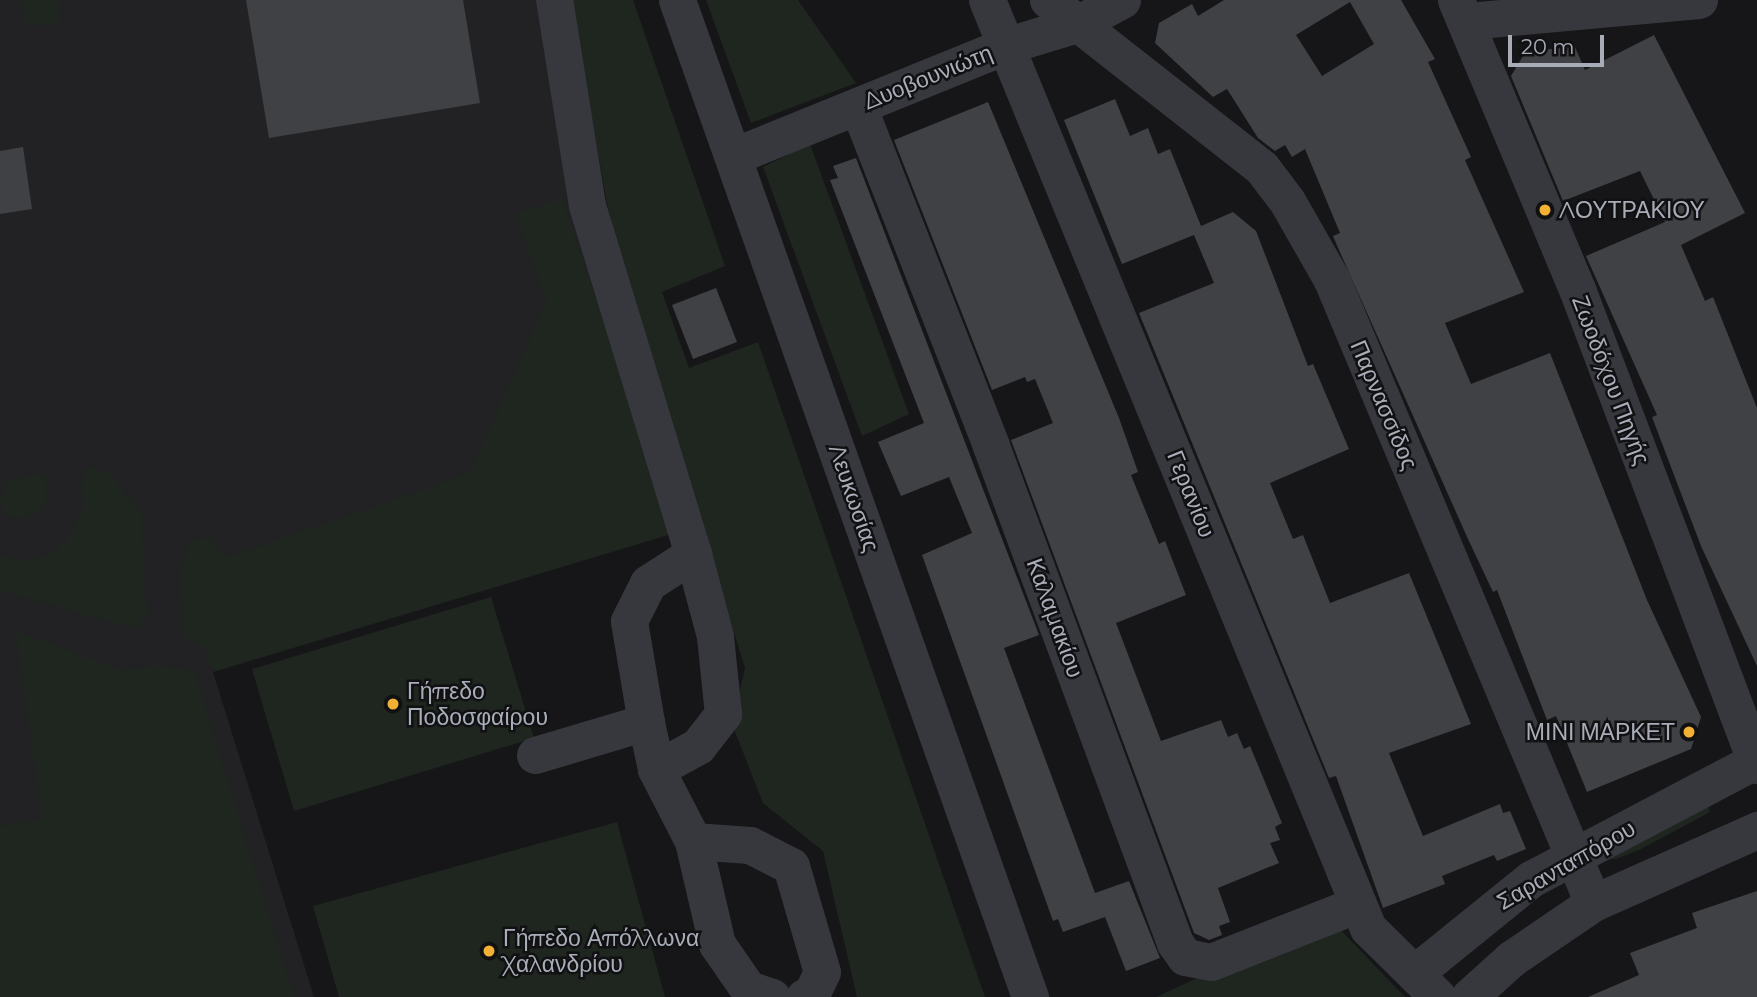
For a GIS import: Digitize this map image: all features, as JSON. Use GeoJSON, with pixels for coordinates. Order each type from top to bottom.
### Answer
{"type":"FeatureCollection","features":[{"type":"Feature","properties":{"kind":"street"},"geometry":{"type":"LineString","coordinates":[[554,0],[587,205],[693,554],[715,636],[723,714],[698,746],[656,769]]}},
{"type":"Feature","properties":{"kind":"street","name":"Λευκωσίας"},"geometry":{"type":"LineString","coordinates":[[677,0],[1030,997]]}},
{"type":"Feature","properties":{"kind":"street","name":"Γερανίου"},"geometry":{"type":"LineString","coordinates":[[987,0],[1008,45],[1368,928],[1427,985]]}},
{"type":"Feature","properties":{"kind":"street","name":"Παρνασσίδος"},"geometry":{"type":"LineString","coordinates":[[1048,0],[1262,168],[1300,223],[1332,280],[1592,903]]}},
{"type":"Feature","properties":{"kind":"street","name":"Δυοβουνιώτη"},"geometry":{"type":"LineString","coordinates":[[734,156],[1008,45],[1077,24],[1122,0]]}},
{"type":"Feature","properties":{"kind":"street"},"geometry":{"type":"LineString","coordinates":[[1462,11],[1699,0]]}},
{"type":"Feature","properties":{"kind":"street","name":"Ζωοδόχου Πηγής"},"geometry":{"type":"LineString","coordinates":[[1462,11],[1757,762]]}},
{"type":"Feature","properties":{"kind":"street","name":"Καλαμακίου"},"geometry":{"type":"LineString","coordinates":[[858,106],[991,446],[1175,943],[1185,957],[1211,962],[1358,904]]}},
{"type":"Feature","properties":{"kind":"street"},"geometry":{"type":"LineString","coordinates":[[693,554],[648,583],[629,621],[646,722],[656,769],[693,841],[718,944],[748,989],[772,997]]}},
{"type":"Feature","properties":{"kind":"street"},"geometry":{"type":"LineString","coordinates":[[535,755],[646,722]]}},
{"type":"Feature","properties":{"kind":"street","name":"Σαρανταπόρου"},"geometry":{"type":"LineString","coordinates":[[1427,985],[1482,914],[1572,856],[1757,762]]}},
{"type":"Feature","properties":{"kind":"street","name":"Σαρανταπόρου"},"geometry":{"type":"LineString","coordinates":[[1469,997],[1532,943],[1592,903],[1757,830]]}},
{"type":"Feature","properties":{"kind":"street"},"geometry":{"type":"LineString","coordinates":[[693,841],[750,845],[792,866],[822,972],[809,996]]}},
{"type":"Feature","properties":{"kind":"shaded area"},"geometry":{"type":"Polygon","coordinates":[[[0,0],[537,0],[665,529],[213,672],[314,997],[0,997],[0,0]]]}},
{"type":"Feature","properties":{"kind":"shaded area"},"geometry":{"type":"Polygon","coordinates":[[[22,0],[59,0],[62,22],[25,27],[22,0]]]}},
{"type":"Feature","properties":{"kind":"shaded area"},"geometry":{"type":"Polygon","coordinates":[[[571,0],[633,0],[725,266],[662,292],[689,368],[758,342],[985,997],[857,997],[823,851],[763,803],[732,724],[745,668],[632,302],[607,204],[571,0]]]}},
{"type":"Feature","properties":{"kind":"shaded area"},"geometry":{"type":"Polygon","coordinates":[[[706,0],[798,0],[856,83],[751,123],[706,0]]]}},
{"type":"Feature","properties":{"kind":"shaded area"},"geometry":{"type":"Polygon","coordinates":[[[810,144],[909,414],[862,436],[763,167],[810,144]]]}},
{"type":"Feature","properties":{"kind":"shaded area"},"geometry":{"type":"Polygon","coordinates":[[[562,198],[675,533],[213,672],[204,645],[184,639],[180,574],[189,543],[208,537],[229,557],[470,473],[547,301],[515,214],[562,198]]]}},
{"type":"Feature","properties":{"kind":"shaded area"},"geometry":{"type":"Polygon","coordinates":[[[89,467],[110,473],[141,513],[147,615],[132,628],[0,590],[0,556],[28,560],[51,555],[68,539],[83,512],[82,480],[89,467]]]}},
{"type":"Feature","properties":{"kind":"shaded area"},"geometry":{"type":"Polygon","coordinates":[[[45,473],[45,508],[20,519],[4,512],[0,501],[8,481],[45,473]]]}},
{"type":"Feature","properties":{"kind":"shaded area","name":"Γήπεδο Ποδοσφαίρου"},"geometry":{"type":"Polygon","coordinates":[[[491,597],[534,738],[294,811],[252,669],[491,597]]]}},
{"type":"Feature","properties":{"kind":"shaded area"},"geometry":{"type":"Polygon","coordinates":[[[16,631],[122,670],[157,665],[194,671],[294,997],[0,997],[0,826],[42,819],[16,631]]]}},
{"type":"Feature","properties":{"kind":"shaded area"},"geometry":{"type":"Polygon","coordinates":[[[1707,803],[1710,812],[1641,849],[1616,859],[1594,859],[1707,803]]]}},
{"type":"Feature","properties":{"kind":"shaded area","name":"Γήπεδο Απόλλωνα Χαλανδρίου"},"geometry":{"type":"Polygon","coordinates":[[[617,822],[665,997],[339,997],[313,906],[617,822]]]}},
{"type":"Feature","properties":{"kind":"shaded area"},"geometry":{"type":"Polygon","coordinates":[[[1334,923],[1405,997],[1156,997],[1215,970],[1334,923]]]}},
{"type":"Feature","properties":{"kind":"building"},"geometry":{"type":"Polygon","coordinates":[[[246,0],[463,0],[480,103],[269,138],[246,0]]]}},
{"type":"Feature","properties":{"kind":"building"},"geometry":{"type":"Polygon","coordinates":[[[1224,0],[1401,0],[1435,59],[1428,62],[1471,157],[1465,160],[1524,292],[1445,323],[1471,384],[1550,353],[1647,600],[1701,717],[1691,749],[1587,792],[1556,716],[1547,720],[1497,590],[1493,592],[1468,539],[1339,250],[1333,236],[1340,233],[1305,149],[1292,157],[1285,145],[1275,151],[1258,138],[1227,89],[1213,97],[1155,43],[1159,23],[1192,4],[1198,16],[1224,0]],[[1350,2],[1296,35],[1322,76],[1374,44],[1350,2]]]}},
{"type":"Feature","properties":{"kind":"building"},"geometry":{"type":"Polygon","coordinates":[[[1654,35],[1745,213],[1681,245],[1705,301],[1713,297],[1757,408],[1757,666],[1701,546],[1652,417],[1657,415],[1586,256],[1665,222],[1640,171],[1563,201],[1511,76],[1526,51],[1575,47],[1585,70],[1654,35]]]}},
{"type":"Feature","properties":{"kind":"building"},"geometry":{"type":"Polygon","coordinates":[[[1115,99],[1130,136],[1148,128],[1158,154],[1170,149],[1201,226],[1233,212],[1256,231],[1308,366],[1313,364],[1349,449],[1270,483],[1293,539],[1303,535],[1330,603],[1409,573],[1471,724],[1389,753],[1423,836],[1500,804],[1503,813],[1510,811],[1526,849],[1497,861],[1494,855],[1442,876],[1445,884],[1383,908],[1336,776],[1329,778],[1139,313],[1214,283],[1194,235],[1122,264],[1064,120],[1115,99]]]}},
{"type":"Feature","properties":{"kind":"building"},"geometry":{"type":"Polygon","coordinates":[[[988,102],[1119,418],[1138,472],[1131,475],[1159,544],[1165,541],[1186,595],[1116,623],[1161,741],[1221,720],[1228,737],[1237,733],[1244,749],[1250,746],[1282,823],[1275,827],[1280,840],[1270,843],[1279,863],[1218,888],[1230,922],[1219,926],[1222,935],[1209,940],[1194,933],[1011,440],[1053,423],[1035,379],[1027,382],[1025,377],[992,390],[894,140],[988,102]]]}},
{"type":"Feature","properties":{"kind":"building"},"geometry":{"type":"Polygon","coordinates":[[[23,147],[32,209],[0,214],[0,151],[23,147]]]}},
{"type":"Feature","properties":{"kind":"building"},"geometry":{"type":"Polygon","coordinates":[[[856,158],[1039,635],[1004,648],[1095,893],[1129,881],[1160,958],[1126,971],[1105,917],[1063,932],[1058,919],[1053,921],[922,555],[972,533],[949,477],[901,496],[878,442],[924,423],[830,180],[838,178],[833,166],[856,158]]]}},
{"type":"Feature","properties":{"kind":"building"},"geometry":{"type":"Polygon","coordinates":[[[716,288],[737,342],[693,359],[672,305],[716,288]]]}},
{"type":"Feature","properties":{"kind":"building"},"geometry":{"type":"Polygon","coordinates":[[[1757,891],[1757,997],[1588,997],[1639,975],[1630,953],[1697,928],[1692,913],[1757,891]]]}},
{"type":"Feature","properties":{"kind":"place","name":"ΛΟΥΤΡΑΚΙΟΥ"},"geometry":{"type":"Point","coordinates":[1545,210]}},
{"type":"Feature","properties":{"kind":"place","name":"Γήπεδο Ποδοσφαίρου"},"geometry":{"type":"Point","coordinates":[393,704]}},
{"type":"Feature","properties":{"kind":"place","name":"ΜΙΝΙ ΜΑΡΚΕΤ"},"geometry":{"type":"Point","coordinates":[1689,732]}},
{"type":"Feature","properties":{"kind":"place","name":"Γήπεδο Απόλλωνα Χαλανδρίου"},"geometry":{"type":"Point","coordinates":[489,951]}}]}
